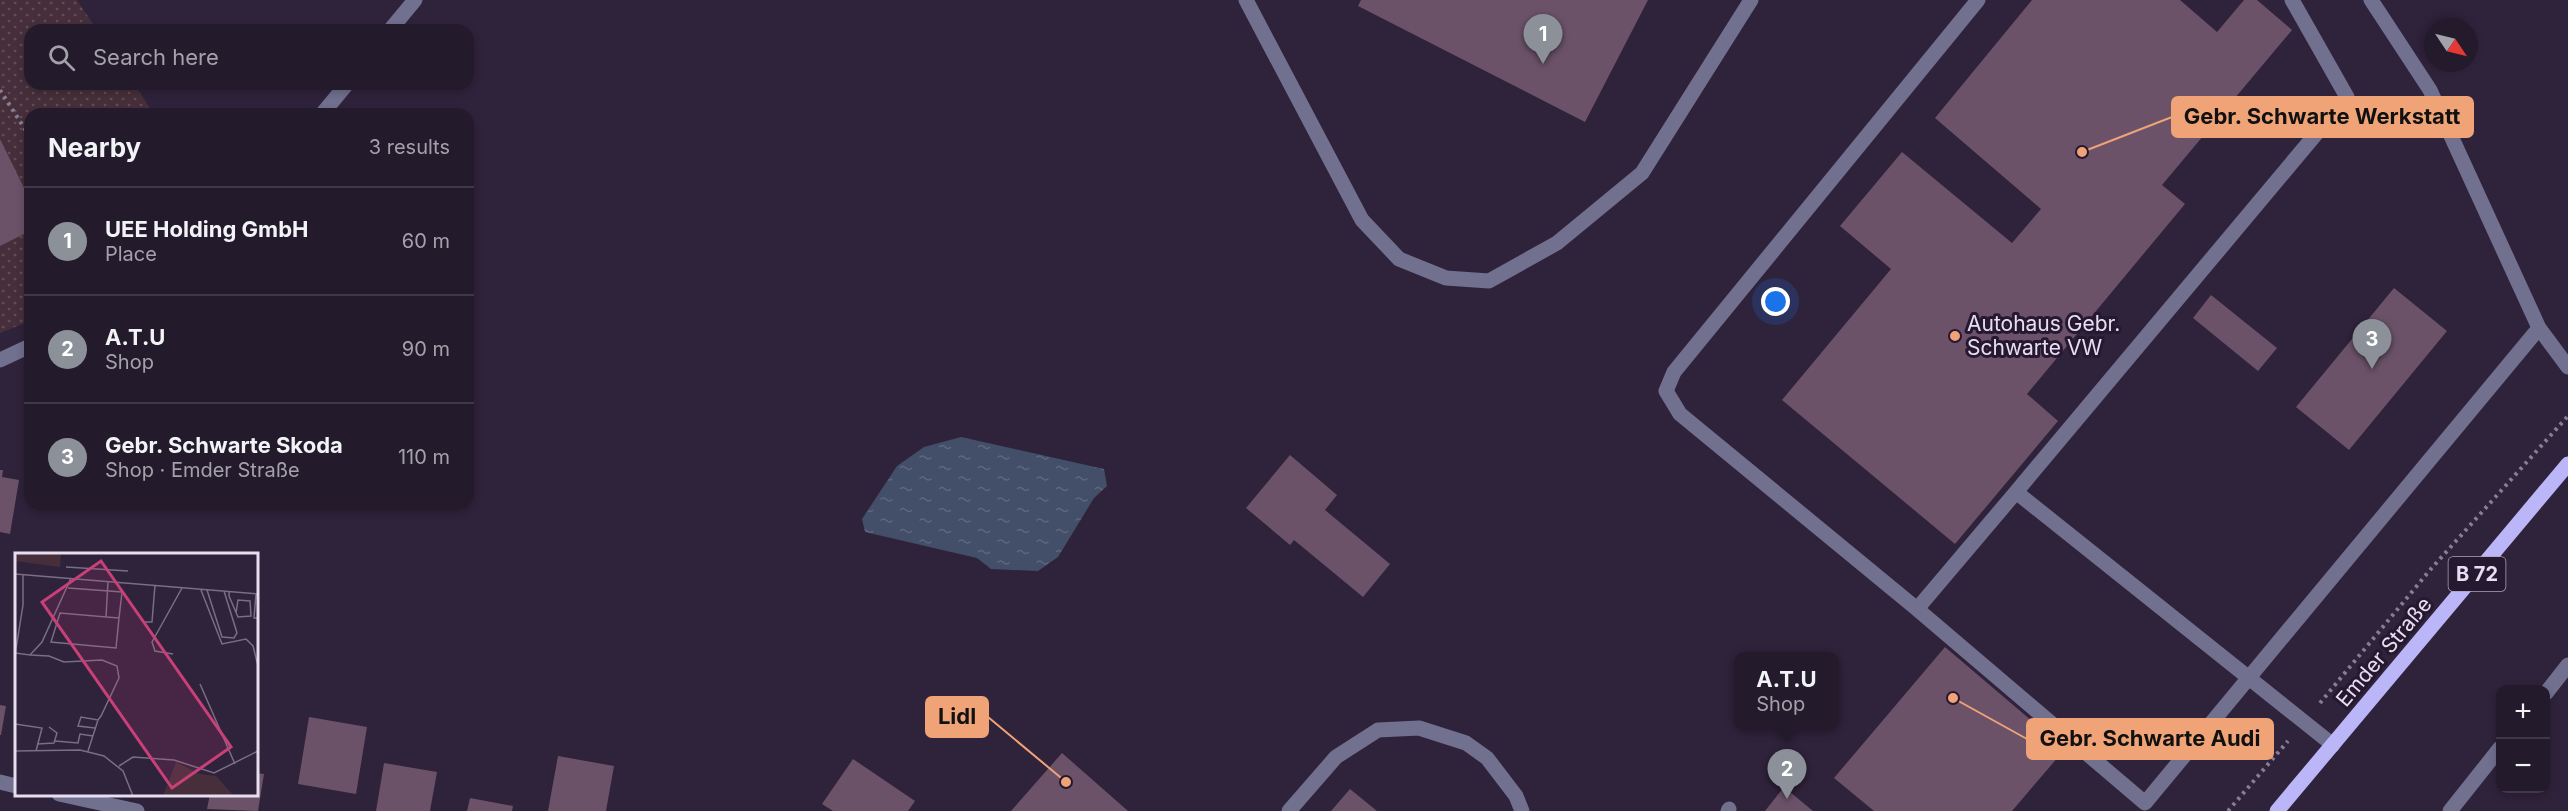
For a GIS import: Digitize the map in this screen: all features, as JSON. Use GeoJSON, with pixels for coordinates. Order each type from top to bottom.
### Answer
{"type":"FeatureCollection","features":[{"type":"Feature","properties":{"kind":"main road","name":"Emder Straße"},"geometry":{"type":"LineString","coordinates":[[2277,811],[2568,464]]}},
{"type":"Feature","properties":{"kind":"street"},"geometry":{"type":"LineString","coordinates":[[395,24],[415,0]]}},
{"type":"Feature","properties":{"kind":"street"},"geometry":{"type":"LineString","coordinates":[[1246,0],[1362,220],[1399,259],[1446,278],[1490,281],[1557,243],[1642,173],[1751,0]]}},
{"type":"Feature","properties":{"kind":"street"},"geometry":{"type":"LineString","coordinates":[[1978,0],[1674,372],[1666,391],[1680,414],[1917,609],[2145,803],[2539,327]]}},
{"type":"Feature","properties":{"kind":"street"},"geometry":{"type":"LineString","coordinates":[[1917,609],[2347,97],[2292,0]]}},
{"type":"Feature","properties":{"kind":"street"},"geometry":{"type":"LineString","coordinates":[[2371,0],[2430,90],[2539,327],[2568,368]]}},
{"type":"Feature","properties":{"kind":"street"},"geometry":{"type":"LineString","coordinates":[[327,108],[341,90]]}},
{"type":"Feature","properties":{"kind":"street"},"geometry":{"type":"LineString","coordinates":[[0,360],[24,349]]}},
{"type":"Feature","properties":{"kind":"street"},"geometry":{"type":"LineString","coordinates":[[2016,492],[2333,745]]}},
{"type":"Feature","properties":{"kind":"street"},"geometry":{"type":"LineString","coordinates":[[2550,688],[2568,665]]}},
{"type":"Feature","properties":{"kind":"street"},"geometry":{"type":"LineString","coordinates":[[1289,811],[1336,758],[1378,730],[1419,728],[1466,743],[1487,758],[1516,796],[1522,811]]}},
{"type":"Feature","properties":{"kind":"street"},"geometry":{"type":"LineString","coordinates":[[2450,811],[2496,753]]}},
{"type":"Feature","properties":{"kind":"street"},"geometry":{"type":"LineString","coordinates":[[0,782],[15,786]]}},
{"type":"Feature","properties":{"kind":"street"},"geometry":{"type":"LineString","coordinates":[[64,796],[137,811]]}},
{"type":"Feature","properties":{"kind":"path"},"geometry":{"type":"LineString","coordinates":[[0,90],[24,128]]}},
{"type":"Feature","properties":{"kind":"path"},"geometry":{"type":"LineString","coordinates":[[2228,811],[2430,570],[2568,416]]}},
{"type":"Feature","properties":{"kind":"shaded area"},"geometry":{"type":"Polygon","coordinates":[[[0,0],[77,0],[93,24],[24,24],[24,90],[138,90],[150,108],[24,108],[24,323],[0,333],[0,0]]]}},
{"type":"Feature","properties":{"kind":"water"},"geometry":{"type":"Polygon","coordinates":[[[961,437],[1104,469],[1107,486],[1094,498],[1058,557],[1038,571],[991,569],[977,558],[865,532],[862,519],[897,466],[924,447],[961,437]]]}},
{"type":"Feature","properties":{"kind":"building"},"geometry":{"type":"Polygon","coordinates":[[[1361,0],[1648,0],[1585,122],[1358,6],[1361,0]]]}},
{"type":"Feature","properties":{"kind":"building"},"geometry":{"type":"Polygon","coordinates":[[[2032,0],[2180,0],[2217,32],[2244,0],[2257,0],[2292,30],[2162,185],[2185,204],[2027,394],[2058,421],[1955,544],[1782,400],[1891,269],[1840,226],[1902,152],[2012,243],[2041,209],[1935,118],[2032,0]]]}},
{"type":"Feature","properties":{"kind":"building"},"geometry":{"type":"Polygon","coordinates":[[[0,139],[24,188],[24,234],[0,246],[0,139]]]}},
{"type":"Feature","properties":{"kind":"building"},"geometry":{"type":"Polygon","coordinates":[[[2394,288],[2447,331],[2349,450],[2296,407],[2394,288]]]}},
{"type":"Feature","properties":{"kind":"building"},"geometry":{"type":"Polygon","coordinates":[[[2211,295],[2277,348],[2258,371],[2193,318],[2211,295]]]}},
{"type":"Feature","properties":{"kind":"building"},"geometry":{"type":"Polygon","coordinates":[[[1290,455],[1337,495],[1325,510],[1390,564],[1363,597],[1294,540],[1290,545],[1246,508],[1290,455]]]}},
{"type":"Feature","properties":{"kind":"building"},"geometry":{"type":"Polygon","coordinates":[[[0,470],[3,470],[2,477],[19,480],[10,534],[0,532],[0,470]]]}},
{"type":"Feature","properties":{"kind":"building"},"geometry":{"type":"Polygon","coordinates":[[[1945,647],[2065,749],[2012,811],[1874,811],[1834,778],[1945,647]]]}},
{"type":"Feature","properties":{"kind":"building"},"geometry":{"type":"Polygon","coordinates":[[[0,705],[6,706],[1,735],[0,735],[0,705]]]}},
{"type":"Feature","properties":{"kind":"building"},"geometry":{"type":"Polygon","coordinates":[[[309,717],[367,727],[356,794],[298,784],[309,717]]]}},
{"type":"Feature","properties":{"kind":"building"},"geometry":{"type":"Polygon","coordinates":[[[1062,753],[1128,811],[1011,811],[1062,753]]]}},
{"type":"Feature","properties":{"kind":"building"},"geometry":{"type":"Polygon","coordinates":[[[558,756],[614,766],[606,811],[548,811],[558,756]]]}},
{"type":"Feature","properties":{"kind":"building"},"geometry":{"type":"Polygon","coordinates":[[[853,759],[915,801],[908,811],[833,811],[822,804],[853,759]]]}},
{"type":"Feature","properties":{"kind":"building"},"geometry":{"type":"Polygon","coordinates":[[[384,763],[437,772],[430,811],[376,811],[384,763]]]}},
{"type":"Feature","properties":{"kind":"building"},"geometry":{"type":"Polygon","coordinates":[[[258,773],[264,774],[258,811],[207,809],[210,796],[258,796],[258,773]]]}},
{"type":"Feature","properties":{"kind":"building"},"geometry":{"type":"Polygon","coordinates":[[[1784,787],[1813,811],[1765,811],[1784,787]]]}},
{"type":"Feature","properties":{"kind":"building"},"geometry":{"type":"Polygon","coordinates":[[[1350,789],[1377,811],[1331,811],[1350,789]]]}},
{"type":"Feature","properties":{"kind":"building"},"geometry":{"type":"Polygon","coordinates":[[[470,798],[513,806],[512,811],[467,811],[470,798]]]}},
{"type":"Feature","properties":{"kind":"place","name":"UEE Holding GmbH"},"geometry":{"type":"Point","coordinates":[1543,64]}},
{"type":"Feature","properties":{"kind":"place","name":"Gebr. Schwarte Werkstatt"},"geometry":{"type":"Point","coordinates":[2082,152]}},
{"type":"Feature","properties":{"kind":"place","name":"Autohaus Gebr. Schwarte VW"},"geometry":{"type":"Point","coordinates":[1955,336]}},
{"type":"Feature","properties":{"kind":"place","name":"Gebr. Schwarte Skoda"},"geometry":{"type":"Point","coordinates":[2372,369]}},
{"type":"Feature","properties":{"kind":"place","name":"Gebr. Schwarte Audi"},"geometry":{"type":"Point","coordinates":[1953,698]}},
{"type":"Feature","properties":{"kind":"place","name":"Lidl"},"geometry":{"type":"Point","coordinates":[1066,782]}},
{"type":"Feature","properties":{"kind":"place","name":"A.T.U"},"geometry":{"type":"Point","coordinates":[1787,799]}}]}
